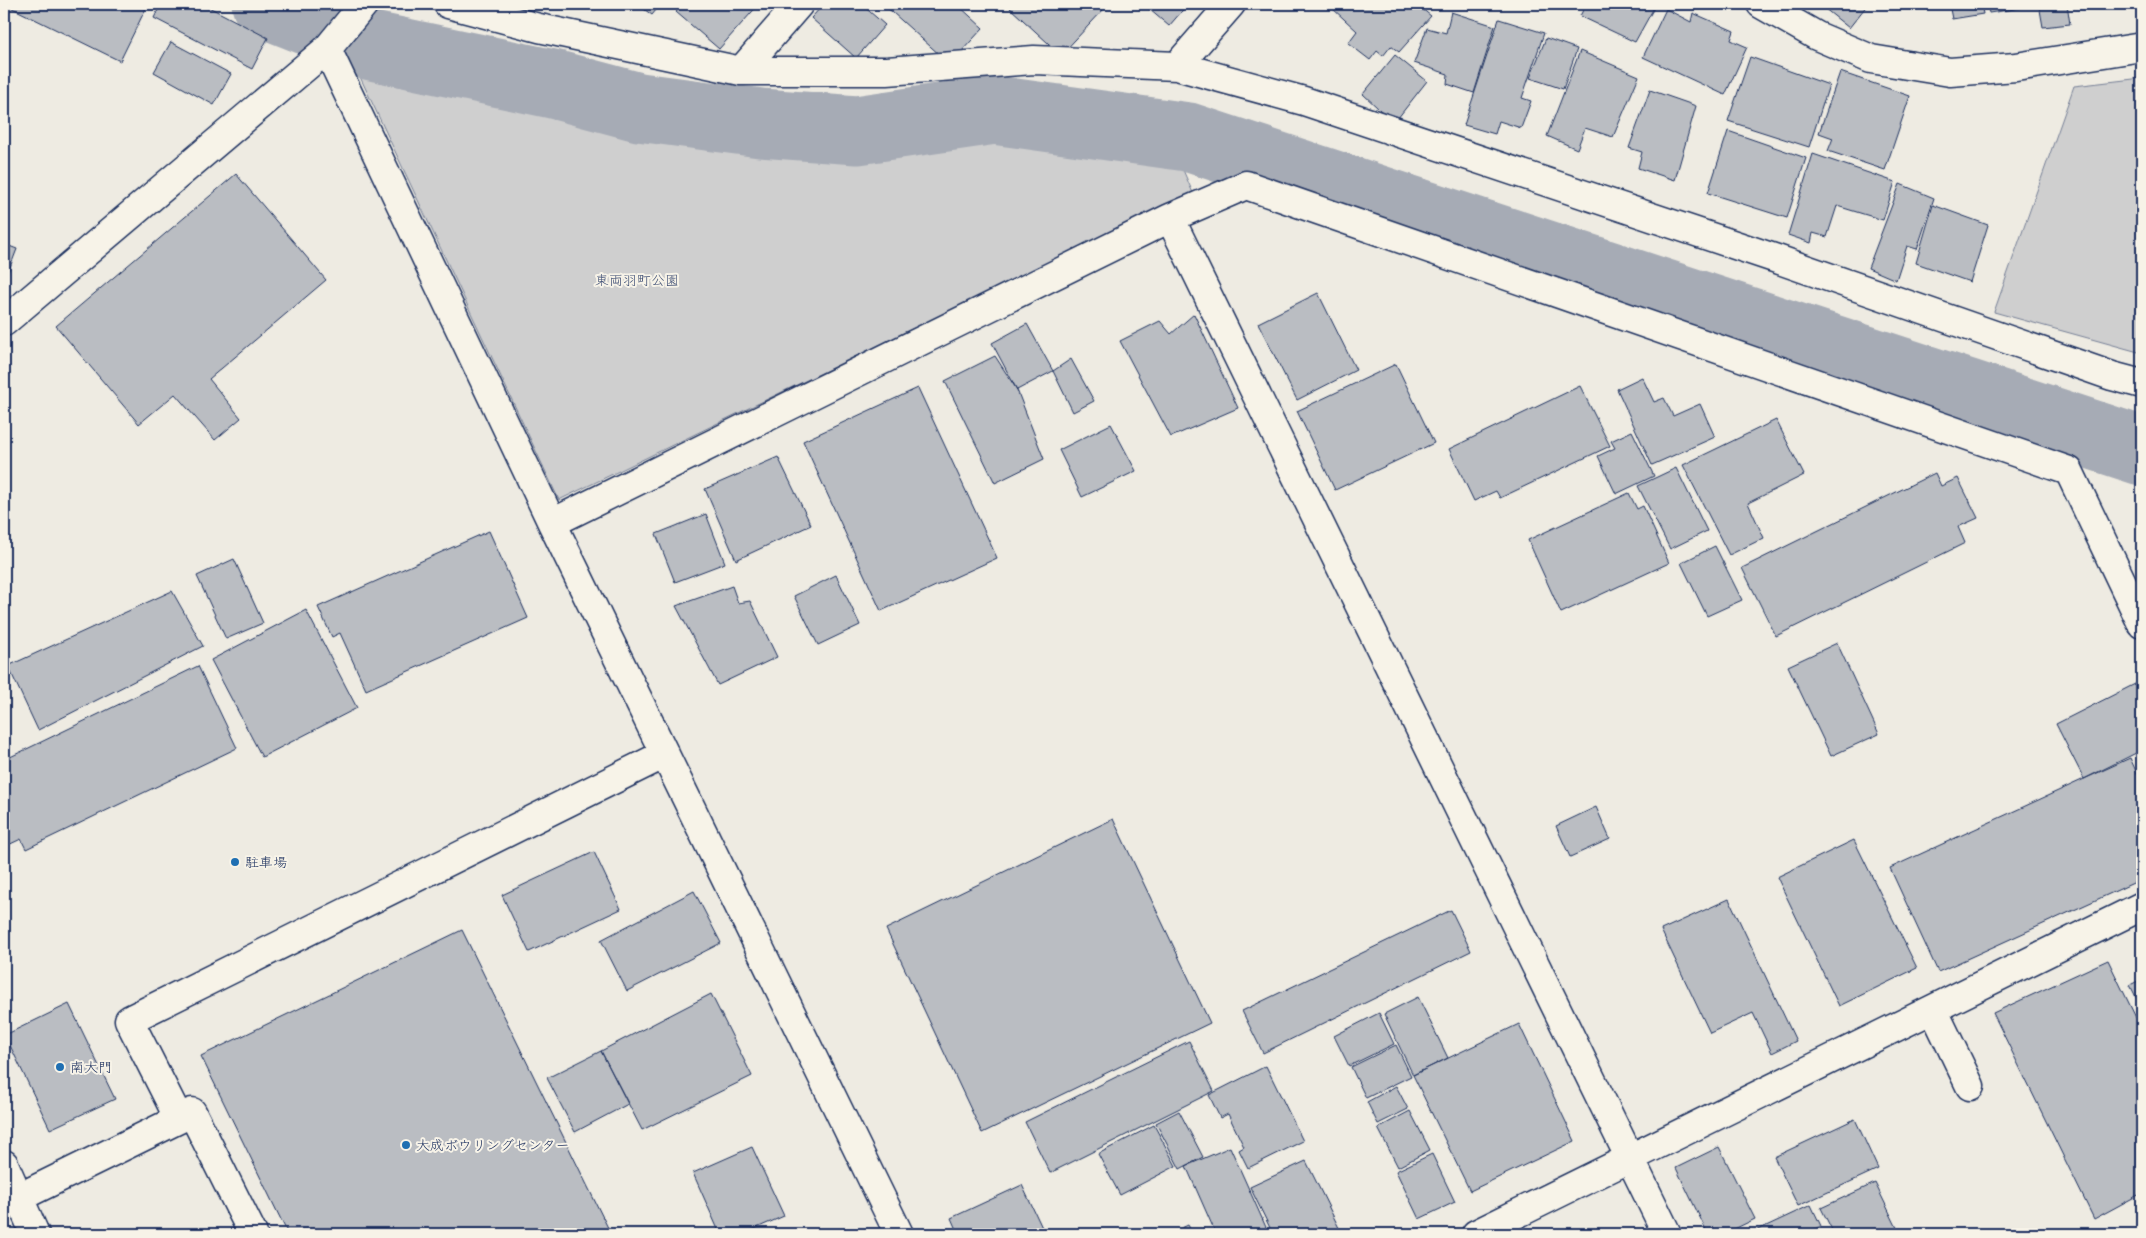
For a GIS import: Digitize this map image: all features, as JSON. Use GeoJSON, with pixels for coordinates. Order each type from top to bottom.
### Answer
{"type":"FeatureCollection","features":[{"type":"Feature","properties":{"kind":"street"},"geometry":{"type":"LineString","coordinates":[[4,322],[327,49],[364,4]]}},
{"type":"Feature","properties":{"kind":"street"},"geometry":{"type":"LineString","coordinates":[[448,4],[539,28],[741,70],[887,71],[1034,60],[1177,66],[1304,101],[1774,258],[2112,376],[2142,384]]}},
{"type":"Feature","properties":{"kind":"street"},"geometry":{"type":"LineString","coordinates":[[741,70],[799,4]]}},
{"type":"Feature","properties":{"kind":"street"},"geometry":{"type":"LineString","coordinates":[[1177,66],[1230,4]]}},
{"type":"Feature","properties":{"kind":"street"},"geometry":{"type":"LineString","coordinates":[[1761,4],[1817,36],[1871,59],[1950,72],[2016,67],[2142,47]]}},
{"type":"Feature","properties":{"kind":"street"},"geometry":{"type":"LineString","coordinates":[[327,49],[552,523],[899,1234]]}},
{"type":"Feature","properties":{"kind":"street"},"geometry":{"type":"LineString","coordinates":[[552,523],[1170,218],[1246,185],[2069,471],[2142,624]]}},
{"type":"Feature","properties":{"kind":"street"},"geometry":{"type":"LineString","coordinates":[[1170,218],[1667,1234]]}},
{"type":"Feature","properties":{"kind":"street"},"geometry":{"type":"LineString","coordinates":[[179,1119],[129,1020],[665,754]]}},
{"type":"Feature","properties":{"kind":"street"},"geometry":{"type":"LineString","coordinates":[[1476,1234],[2142,906]]}},
{"type":"Feature","properties":{"kind":"street"},"geometry":{"type":"LineString","coordinates":[[1933,1009],[1970,1086]]}},
{"type":"Feature","properties":{"kind":"street"},"geometry":{"type":"LineString","coordinates":[[20,1198],[192,1112],[253,1234]]}},
{"type":"Feature","properties":{"kind":"street"},"geometry":{"type":"LineString","coordinates":[[4,1164],[35,1234]]}},
{"type":"Feature","properties":{"kind":"green space","name":"東両羽町公園"},"geometry":{"type":"Polygon","coordinates":[[[345,45],[370,54],[551,92],[641,115],[855,139],[995,118],[1186,149],[1183,170],[1193,193],[559,500],[345,45]]]}},
{"type":"Feature","properties":{"kind":"green space"},"geometry":{"type":"Polygon","coordinates":[[[2142,78],[2142,353],[1994,312],[2074,86],[2142,78]]]}},
{"type":"Feature","properties":{"kind":"building"},"geometry":{"type":"Polygon","coordinates":[[[4,4],[148,4],[120,61],[4,4]]]}},
{"type":"Feature","properties":{"kind":"building"},"geometry":{"type":"Polygon","coordinates":[[[161,4],[203,4],[268,38],[252,69],[154,18],[161,4]]]}},
{"type":"Feature","properties":{"kind":"building"},"geometry":{"type":"Polygon","coordinates":[[[516,4],[537,4],[529,14],[516,4]]]}},
{"type":"Feature","properties":{"kind":"building"},"geometry":{"type":"Polygon","coordinates":[[[637,4],[661,4],[652,15],[637,4]]]}},
{"type":"Feature","properties":{"kind":"building"},"geometry":{"type":"Polygon","coordinates":[[[683,4],[759,4],[719,49],[676,12],[683,4]]]}},
{"type":"Feature","properties":{"kind":"building"},"geometry":{"type":"Polygon","coordinates":[[[824,4],[861,4],[885,25],[856,58],[811,18],[824,4]]]}},
{"type":"Feature","properties":{"kind":"building"},"geometry":{"type":"Polygon","coordinates":[[[883,4],[957,4],[983,28],[950,64],[883,4]]]}},
{"type":"Feature","properties":{"kind":"building"},"geometry":{"type":"Polygon","coordinates":[[[1014,4],[1099,4],[1104,9],[1061,55],[1010,8],[1014,4]]]}},
{"type":"Feature","properties":{"kind":"building"},"geometry":{"type":"Polygon","coordinates":[[[1143,4],[1188,4],[1169,26],[1143,4]]]}},
{"type":"Feature","properties":{"kind":"building"},"geometry":{"type":"Polygon","coordinates":[[[1336,4],[1416,4],[1431,16],[1399,52],[1391,46],[1383,56],[1377,51],[1370,60],[1348,43],[1357,31],[1332,8],[1336,4]]]}},
{"type":"Feature","properties":{"kind":"building"},"geometry":{"type":"Polygon","coordinates":[[[1586,4],[1656,4],[1635,42],[1580,16],[1586,4]]]}},
{"type":"Feature","properties":{"kind":"building"},"geometry":{"type":"Polygon","coordinates":[[[1819,4],[1868,4],[1849,28],[1819,4]]]}},
{"type":"Feature","properties":{"kind":"building"},"geometry":{"type":"Polygon","coordinates":[[[1949,4],[1981,4],[1983,14],[1952,19],[1949,4]]]}},
{"type":"Feature","properties":{"kind":"building"},"geometry":{"type":"Polygon","coordinates":[[[1987,4],[2021,4],[2021,8],[1989,13],[1987,4]]]}},
{"type":"Feature","properties":{"kind":"building"},"geometry":{"type":"Polygon","coordinates":[[[2039,4],[2067,4],[2070,24],[2043,27],[2039,4]]]}},
{"type":"Feature","properties":{"kind":"building"},"geometry":{"type":"Polygon","coordinates":[[[1666,9],[1691,22],[1693,13],[1734,31],[1731,40],[1747,47],[1725,95],[1643,57],[1666,9]]]}},
{"type":"Feature","properties":{"kind":"building"},"geometry":{"type":"Polygon","coordinates":[[[1451,12],[1495,26],[1474,93],[1447,84],[1448,74],[1414,63],[1427,28],[1446,33],[1451,12]]]}},
{"type":"Feature","properties":{"kind":"building"},"geometry":{"type":"Polygon","coordinates":[[[1499,19],[1544,33],[1522,98],[1531,101],[1521,128],[1499,121],[1495,134],[1464,125],[1499,19]]]}},
{"type":"Feature","properties":{"kind":"building"},"geometry":{"type":"Polygon","coordinates":[[[1546,38],[1577,49],[1563,89],[1530,78],[1546,38]]]}},
{"type":"Feature","properties":{"kind":"building"},"geometry":{"type":"Polygon","coordinates":[[[171,42],[231,74],[214,105],[154,72],[171,42]]]}},
{"type":"Feature","properties":{"kind":"building"},"geometry":{"type":"Polygon","coordinates":[[[1580,51],[1639,76],[1613,137],[1585,128],[1577,149],[1547,136],[1580,51]]]}},
{"type":"Feature","properties":{"kind":"building"},"geometry":{"type":"Polygon","coordinates":[[[1395,55],[1427,81],[1394,123],[1363,94],[1395,55]]]}},
{"type":"Feature","properties":{"kind":"building"},"geometry":{"type":"Polygon","coordinates":[[[1750,57],[1829,85],[1809,147],[1728,121],[1750,57]]]}},
{"type":"Feature","properties":{"kind":"building"},"geometry":{"type":"Polygon","coordinates":[[[1840,72],[1910,96],[1885,170],[1828,151],[1833,138],[1819,133],[1840,72]]]}},
{"type":"Feature","properties":{"kind":"building"},"geometry":{"type":"Polygon","coordinates":[[[1650,90],[1696,106],[1675,180],[1638,168],[1642,152],[1629,148],[1650,90]]]}},
{"type":"Feature","properties":{"kind":"building"},"geometry":{"type":"Polygon","coordinates":[[[1728,131],[1806,158],[1787,218],[1708,193],[1728,131]]]}},
{"type":"Feature","properties":{"kind":"building"},"geometry":{"type":"Polygon","coordinates":[[[1813,154],[1895,182],[1883,220],[1837,206],[1827,237],[1813,233],[1811,243],[1788,235],[1813,154]]]}},
{"type":"Feature","properties":{"kind":"building"},"geometry":{"type":"Polygon","coordinates":[[[236,174],[326,280],[209,379],[241,418],[215,440],[175,394],[139,424],[56,326],[236,174]]]}},
{"type":"Feature","properties":{"kind":"building"},"geometry":{"type":"Polygon","coordinates":[[[1900,184],[1934,198],[1917,249],[1907,246],[1896,280],[1868,268],[1900,184]]]}},
{"type":"Feature","properties":{"kind":"building"},"geometry":{"type":"Polygon","coordinates":[[[1933,205],[1988,225],[1970,282],[1916,263],[1933,205]]]}},
{"type":"Feature","properties":{"kind":"building"},"geometry":{"type":"Polygon","coordinates":[[[4,244],[17,249],[4,283],[4,244]]]}},
{"type":"Feature","properties":{"kind":"building"},"geometry":{"type":"Polygon","coordinates":[[[1318,293],[1356,370],[1297,400],[1258,323],[1318,293]]]}},
{"type":"Feature","properties":{"kind":"building"},"geometry":{"type":"Polygon","coordinates":[[[1194,314],[1238,408],[1171,437],[1120,341],[1160,321],[1171,334],[1194,314]]]}},
{"type":"Feature","properties":{"kind":"building"},"geometry":{"type":"Polygon","coordinates":[[[1027,324],[1053,371],[1017,390],[992,343],[1027,324]]]}},
{"type":"Feature","properties":{"kind":"building"},"geometry":{"type":"Polygon","coordinates":[[[995,356],[1017,390],[1044,459],[995,483],[945,381],[995,356]]]}},
{"type":"Feature","properties":{"kind":"building"},"geometry":{"type":"Polygon","coordinates":[[[1071,359],[1094,401],[1073,412],[1053,371],[1071,359]]]}},
{"type":"Feature","properties":{"kind":"building"},"geometry":{"type":"Polygon","coordinates":[[[1396,364],[1434,443],[1335,490],[1297,411],[1396,364]]]}},
{"type":"Feature","properties":{"kind":"building"},"geometry":{"type":"Polygon","coordinates":[[[1642,377],[1654,402],[1664,398],[1673,416],[1700,404],[1715,437],[1652,465],[1617,389],[1642,377]]]}},
{"type":"Feature","properties":{"kind":"building"},"geometry":{"type":"Polygon","coordinates":[[[1580,386],[1610,446],[1500,498],[1496,491],[1474,501],[1449,449],[1580,386]]]}},
{"type":"Feature","properties":{"kind":"building"},"geometry":{"type":"Polygon","coordinates":[[[918,388],[997,558],[881,611],[803,441],[918,388]]]}},
{"type":"Feature","properties":{"kind":"building"},"geometry":{"type":"Polygon","coordinates":[[[1776,420],[1804,475],[1748,503],[1764,538],[1729,555],[1683,465],[1776,420]]]}},
{"type":"Feature","properties":{"kind":"building"},"geometry":{"type":"Polygon","coordinates":[[[1111,424],[1136,471],[1082,497],[1059,450],[1111,424]]]}},
{"type":"Feature","properties":{"kind":"building"},"geometry":{"type":"Polygon","coordinates":[[[1632,431],[1654,476],[1616,494],[1598,456],[1615,448],[1611,441],[1632,431]]]}},
{"type":"Feature","properties":{"kind":"building"},"geometry":{"type":"Polygon","coordinates":[[[778,457],[811,525],[736,560],[705,489],[778,457]]]}},
{"type":"Feature","properties":{"kind":"building"},"geometry":{"type":"Polygon","coordinates":[[[1676,468],[1707,531],[1670,549],[1638,486],[1676,468]]]}},
{"type":"Feature","properties":{"kind":"building"},"geometry":{"type":"Polygon","coordinates":[[[1935,473],[1941,486],[1958,478],[1978,518],[1958,527],[1965,543],[1776,636],[1742,568],[1935,473]]]}},
{"type":"Feature","properties":{"kind":"building"},"geometry":{"type":"Polygon","coordinates":[[[1629,493],[1637,509],[1643,506],[1669,563],[1561,613],[1528,540],[1629,493]]]}},
{"type":"Feature","properties":{"kind":"building"},"geometry":{"type":"Polygon","coordinates":[[[706,514],[725,563],[675,582],[656,534],[706,514]]]}},
{"type":"Feature","properties":{"kind":"building"},"geometry":{"type":"Polygon","coordinates":[[[489,531],[528,618],[366,690],[340,633],[332,637],[318,607],[489,531]]]}},
{"type":"Feature","properties":{"kind":"building"},"geometry":{"type":"Polygon","coordinates":[[[1715,546],[1742,600],[1707,616],[1681,563],[1715,546]]]}},
{"type":"Feature","properties":{"kind":"building"},"geometry":{"type":"Polygon","coordinates":[[[234,559],[263,623],[226,639],[197,576],[234,559]]]}},
{"type":"Feature","properties":{"kind":"building"},"geometry":{"type":"Polygon","coordinates":[[[836,575],[860,625],[818,645],[794,596],[836,575]]]}},
{"type":"Feature","properties":{"kind":"building"},"geometry":{"type":"Polygon","coordinates":[[[732,586],[738,603],[750,601],[777,657],[718,685],[676,606],[732,586]]]}},
{"type":"Feature","properties":{"kind":"building"},"geometry":{"type":"Polygon","coordinates":[[[172,591],[203,646],[38,730],[8,666],[172,591]]]}},
{"type":"Feature","properties":{"kind":"building"},"geometry":{"type":"Polygon","coordinates":[[[306,610],[357,708],[262,757],[211,660],[306,610]]]}},
{"type":"Feature","properties":{"kind":"building"},"geometry":{"type":"Polygon","coordinates":[[[1837,643],[1879,734],[1831,756],[1788,666],[1837,643]]]}},
{"type":"Feature","properties":{"kind":"building"},"geometry":{"type":"Polygon","coordinates":[[[198,666],[237,748],[26,849],[21,839],[4,847],[4,760],[198,666]]]}},
{"type":"Feature","properties":{"kind":"building"},"geometry":{"type":"Polygon","coordinates":[[[2139,682],[2142,688],[2142,750],[2084,779],[2056,724],[2139,682]]]}},
{"type":"Feature","properties":{"kind":"building"},"geometry":{"type":"Polygon","coordinates":[[[2130,758],[2142,784],[2142,879],[1938,972],[1890,868],[2130,758]]]}},
{"type":"Feature","properties":{"kind":"building"},"geometry":{"type":"Polygon","coordinates":[[[1596,807],[1610,839],[1570,857],[1556,826],[1596,807]]]}},
{"type":"Feature","properties":{"kind":"building"},"geometry":{"type":"Polygon","coordinates":[[[1113,819],[1210,1023],[982,1133],[886,929],[1113,819]]]}},
{"type":"Feature","properties":{"kind":"building"},"geometry":{"type":"Polygon","coordinates":[[[1854,840],[1917,968],[1839,1006],[1777,877],[1854,840]]]}},
{"type":"Feature","properties":{"kind":"building"},"geometry":{"type":"Polygon","coordinates":[[[594,852],[621,909],[529,952],[502,895],[594,852]]]}},
{"type":"Feature","properties":{"kind":"building"},"geometry":{"type":"Polygon","coordinates":[[[694,891],[721,943],[627,991],[601,940],[694,891]]]}},
{"type":"Feature","properties":{"kind":"building"},"geometry":{"type":"Polygon","coordinates":[[[1729,899],[1796,1041],[1772,1053],[1753,1013],[1710,1033],[1661,930],[1729,899]]]}},
{"type":"Feature","properties":{"kind":"building"},"geometry":{"type":"Polygon","coordinates":[[[1451,910],[1471,951],[1263,1053],[1242,1011],[1451,910]]]}},
{"type":"Feature","properties":{"kind":"building","name":"大成ボウリングセンター"},"geometry":{"type":"Polygon","coordinates":[[[462,930],[611,1234],[288,1234],[201,1056],[462,930]]]}},
{"type":"Feature","properties":{"kind":"building"},"geometry":{"type":"Polygon","coordinates":[[[2108,960],[2142,1030],[2142,1193],[2094,1219],[1993,1013],[2108,960]]]}},
{"type":"Feature","properties":{"kind":"building"},"geometry":{"type":"Polygon","coordinates":[[[2142,979],[2142,1009],[2130,985],[2142,979]]]}},
{"type":"Feature","properties":{"kind":"building"},"geometry":{"type":"Polygon","coordinates":[[[711,994],[752,1076],[642,1130],[601,1051],[711,994]]]}},
{"type":"Feature","properties":{"kind":"building"},"geometry":{"type":"Polygon","coordinates":[[[1418,997],[1448,1058],[1413,1075],[1384,1014],[1418,997]]]}},
{"type":"Feature","properties":{"kind":"building","name":"南大門"},"geometry":{"type":"Polygon","coordinates":[[[69,1004],[115,1099],[50,1129],[5,1035],[69,1004]]]}},
{"type":"Feature","properties":{"kind":"building"},"geometry":{"type":"Polygon","coordinates":[[[1379,1013],[1394,1044],[1349,1066],[1334,1036],[1379,1013]]]}},
{"type":"Feature","properties":{"kind":"building"},"geometry":{"type":"Polygon","coordinates":[[[1519,1024],[1575,1141],[1470,1191],[1413,1075],[1519,1024]]]}},
{"type":"Feature","properties":{"kind":"building"},"geometry":{"type":"Polygon","coordinates":[[[1189,1041],[1214,1091],[1050,1173],[1025,1122],[1189,1041]]]}},
{"type":"Feature","properties":{"kind":"building"},"geometry":{"type":"Polygon","coordinates":[[[1396,1045],[1411,1076],[1366,1098],[1351,1067],[1396,1045]]]}},
{"type":"Feature","properties":{"kind":"building"},"geometry":{"type":"Polygon","coordinates":[[[601,1051],[628,1104],[575,1132],[547,1078],[601,1051]]]}},
{"type":"Feature","properties":{"kind":"building"},"geometry":{"type":"Polygon","coordinates":[[[1266,1066],[1303,1141],[1248,1168],[1239,1150],[1244,1147],[1228,1114],[1220,1118],[1209,1095],[1266,1066]]]}},
{"type":"Feature","properties":{"kind":"building"},"geometry":{"type":"Polygon","coordinates":[[[1396,1086],[1408,1109],[1378,1124],[1367,1102],[1396,1086]]]}},
{"type":"Feature","properties":{"kind":"building"},"geometry":{"type":"Polygon","coordinates":[[[1179,1111],[1203,1157],[1180,1169],[1156,1123],[1179,1111]]]}},
{"type":"Feature","properties":{"kind":"building"},"geometry":{"type":"Polygon","coordinates":[[[1410,1111],[1430,1150],[1398,1167],[1378,1128],[1410,1111]]]}},
{"type":"Feature","properties":{"kind":"building"},"geometry":{"type":"Polygon","coordinates":[[[1855,1119],[1878,1169],[1798,1206],[1774,1157],[1855,1119]]]}},
{"type":"Feature","properties":{"kind":"building"},"geometry":{"type":"Polygon","coordinates":[[[1154,1125],[1176,1166],[1120,1195],[1098,1154],[1154,1125]]]}},
{"type":"Feature","properties":{"kind":"building"},"geometry":{"type":"Polygon","coordinates":[[[752,1147],[784,1216],[743,1234],[720,1234],[693,1173],[752,1147]]]}},
{"type":"Feature","properties":{"kind":"building"},"geometry":{"type":"Polygon","coordinates":[[[1230,1147],[1269,1234],[1216,1234],[1186,1166],[1230,1147]]]}},
{"type":"Feature","properties":{"kind":"building"},"geometry":{"type":"Polygon","coordinates":[[[1719,1147],[1755,1219],[1724,1234],[1708,1234],[1676,1168],[1719,1147]]]}},
{"type":"Feature","properties":{"kind":"building"},"geometry":{"type":"Polygon","coordinates":[[[1432,1154],[1455,1202],[1419,1219],[1396,1171],[1432,1154]]]}},
{"type":"Feature","properties":{"kind":"building"},"geometry":{"type":"Polygon","coordinates":[[[1306,1161],[1342,1234],[1273,1234],[1250,1187],[1306,1161]]]}},
{"type":"Feature","properties":{"kind":"building"},"geometry":{"type":"Polygon","coordinates":[[[1875,1183],[1900,1234],[1834,1234],[1821,1208],[1875,1183]]]}},
{"type":"Feature","properties":{"kind":"building"},"geometry":{"type":"Polygon","coordinates":[[[1022,1185],[1045,1234],[958,1234],[951,1218],[1022,1185]]]}},
{"type":"Feature","properties":{"kind":"building"},"geometry":{"type":"Polygon","coordinates":[[[1811,1205],[1821,1226],[1804,1234],[1749,1234],[1811,1205]]]}},
{"type":"Feature","properties":{"kind":"building"},"geometry":{"type":"Polygon","coordinates":[[[1188,1225],[1193,1234],[1169,1234],[1188,1225]]]}},
{"type":"Feature","properties":{"kind":"waterway"},"geometry":{"type":"LineString","coordinates":[[266,4],[372,46],[553,84],[639,107],[761,123],[857,130],[994,110],[1188,137],[2142,451]]}},
{"type":"Feature","properties":{"kind":"place","name":"駐車場"},"geometry":{"type":"Point","coordinates":[235,862]}},
{"type":"Feature","properties":{"kind":"place","name":"南大門"},"geometry":{"type":"Point","coordinates":[60,1067]}},
{"type":"Feature","properties":{"kind":"place","name":"大成ボウリングセンター"},"geometry":{"type":"Point","coordinates":[406,1145]}}]}
